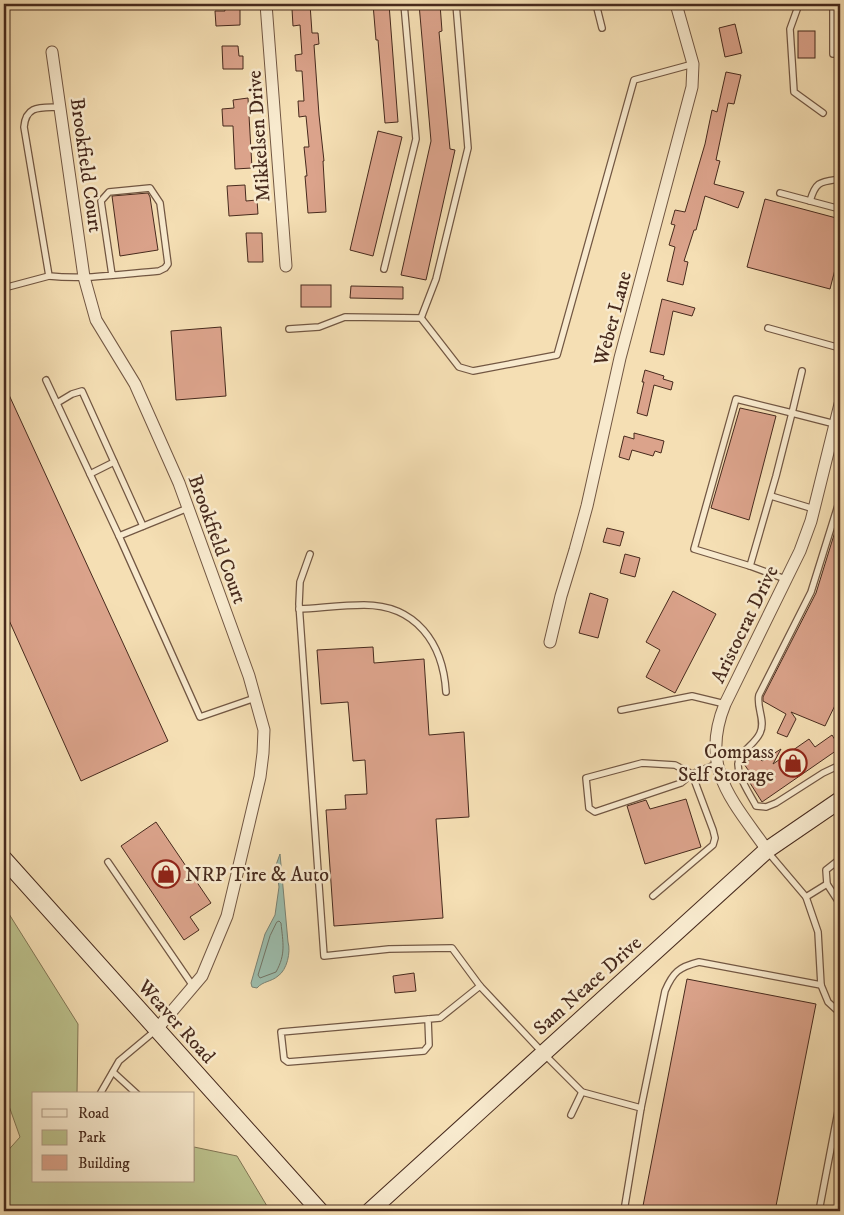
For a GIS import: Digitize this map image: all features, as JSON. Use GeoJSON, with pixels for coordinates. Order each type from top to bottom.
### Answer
{"type":"FeatureCollection","features":[{"type":"Feature","properties":{"kind":"street","name":"Mikkelsen Drive"},"geometry":{"type":"LineString","coordinates":[[266,4],[286,266]]}},
{"type":"Feature","properties":{"kind":"street","name":"Weber Lane"},"geometry":{"type":"LineString","coordinates":[[550,642],[586,506],[620,358],[692,87],[693,64],[676,4]]}},
{"type":"Feature","properties":{"kind":"street","name":"Brookfield Court"},"geometry":{"type":"LineString","coordinates":[[52,52],[84,277],[96,320],[136,384],[179,483],[249,676],[264,730],[260,777],[227,916],[202,976],[156,1030]]}},
{"type":"Feature","properties":{"kind":"street","name":"Aristocrat Drive"},"geometry":{"type":"LineString","coordinates":[[767,850],[728,795],[720,779],[715,746],[717,733],[720,717],[788,580],[800,551],[814,509],[840,404]]}},
{"type":"Feature","properties":{"kind":"street","name":"Sam Neace Drive"},"geometry":{"type":"LineString","coordinates":[[370,1211],[767,850],[840,800]]}},
{"type":"Feature","properties":{"kind":"street","name":"Weaver Road"},"geometry":{"type":"LineString","coordinates":[[4,859],[320,1211]]}},
{"type":"Feature","properties":{"kind":"lane"},"geometry":{"type":"LineString","coordinates":[[384,268],[416,139],[404,4]]}},
{"type":"Feature","properties":{"kind":"lane"},"geometry":{"type":"LineString","coordinates":[[421,318],[436,279],[468,148],[456,4]]}},
{"type":"Feature","properties":{"kind":"lane"},"geometry":{"type":"LineString","coordinates":[[596,4],[602,28]]}},
{"type":"Feature","properties":{"kind":"lane"},"geometry":{"type":"LineString","coordinates":[[799,4],[790,29],[794,92],[822,113]]}},
{"type":"Feature","properties":{"kind":"lane"},"geometry":{"type":"LineString","coordinates":[[833,4],[833,54]]}},
{"type":"Feature","properties":{"kind":"lane"},"geometry":{"type":"LineString","coordinates":[[421,318],[459,367],[473,371],[557,355],[634,80],[693,64]]}},
{"type":"Feature","properties":{"kind":"lane"},"geometry":{"type":"LineString","coordinates":[[50,276],[24,118],[32,110],[38,108],[60,107]]}},
{"type":"Feature","properties":{"kind":"lane"},"geometry":{"type":"LineString","coordinates":[[810,201],[814,187],[821,182],[840,180]]}},
{"type":"Feature","properties":{"kind":"lane"},"geometry":{"type":"LineString","coordinates":[[4,288],[50,276],[84,277],[112,275],[159,271],[165,268],[168,264],[160,203],[150,188],[109,192],[101,201],[112,275]]}},
{"type":"Feature","properties":{"kind":"lane"},"geometry":{"type":"LineString","coordinates":[[780,194],[840,210]]}},
{"type":"Feature","properties":{"kind":"lane"},"geometry":{"type":"LineString","coordinates":[[289,329],[319,327],[346,317],[421,318]]}},
{"type":"Feature","properties":{"kind":"lane"},"geometry":{"type":"LineString","coordinates":[[768,328],[840,348]]}},
{"type":"Feature","properties":{"kind":"lane"},"geometry":{"type":"LineString","coordinates":[[750,566],[802,371]]}},
{"type":"Feature","properties":{"kind":"lane"},"geometry":{"type":"LineString","coordinates":[[46,380],[119,536],[200,717],[255,698]]}},
{"type":"Feature","properties":{"kind":"lane"},"geometry":{"type":"LineString","coordinates":[[57,403],[72,394],[82,391],[143,526]]}},
{"type":"Feature","properties":{"kind":"lane"},"geometry":{"type":"LineString","coordinates":[[788,580],[694,549],[736,399],[835,424]]}},
{"type":"Feature","properties":{"kind":"lane"},"geometry":{"type":"LineString","coordinates":[[90,474],[114,462]]}},
{"type":"Feature","properties":{"kind":"lane"},"geometry":{"type":"LineString","coordinates":[[770,496],[814,509]]}},
{"type":"Feature","properties":{"kind":"lane"},"geometry":{"type":"LineString","coordinates":[[840,499],[811,592],[759,695],[758,701],[762,717],[761,732],[739,758],[737,768],[756,806],[766,807],[840,765]]}},
{"type":"Feature","properties":{"kind":"lane"},"geometry":{"type":"LineString","coordinates":[[119,536],[188,508]]}},
{"type":"Feature","properties":{"kind":"lane"},"geometry":{"type":"LineString","coordinates":[[310,554],[300,582],[299,609],[324,956],[389,949],[452,948],[480,986],[582,1092],[641,1108]]}},
{"type":"Feature","properties":{"kind":"lane"},"geometry":{"type":"LineString","coordinates":[[299,609],[365,605],[386,608],[405,614],[430,637],[443,666],[446,692]]}},
{"type":"Feature","properties":{"kind":"lane"},"geometry":{"type":"LineString","coordinates":[[621,710],[692,696],[726,704]]}},
{"type":"Feature","properties":{"kind":"lane"},"geometry":{"type":"LineString","coordinates":[[653,896],[713,845],[713,830],[692,774],[675,765],[642,763],[586,778],[589,808],[595,812],[681,783],[692,774],[717,764]]}},
{"type":"Feature","properties":{"kind":"lane"},"geometry":{"type":"LineString","coordinates":[[767,850],[806,897],[818,932],[821,985],[828,1002],[840,1013]]}},
{"type":"Feature","properties":{"kind":"lane"},"geometry":{"type":"LineString","coordinates":[[840,860],[826,870],[827,884],[840,904]]}},
{"type":"Feature","properties":{"kind":"lane"},"geometry":{"type":"LineString","coordinates":[[108,862],[193,986]]}},
{"type":"Feature","properties":{"kind":"lane"},"geometry":{"type":"LineString","coordinates":[[806,897],[827,884]]}},
{"type":"Feature","properties":{"kind":"lane"},"geometry":{"type":"LineString","coordinates":[[624,1211],[641,1108],[665,991],[670,979],[677,970],[699,962],[821,985]]}},
{"type":"Feature","properties":{"kind":"lane"},"geometry":{"type":"LineString","coordinates":[[428,1020],[429,1045],[424,1051],[288,1062],[284,1059],[281,1032],[440,1018],[480,986]]}},
{"type":"Feature","properties":{"kind":"lane"},"geometry":{"type":"LineString","coordinates":[[101,1092],[119,1061],[156,1030]]}},
{"type":"Feature","properties":{"kind":"lane"},"geometry":{"type":"LineString","coordinates":[[113,1072],[136,1092]]}},
{"type":"Feature","properties":{"kind":"lane"},"geometry":{"type":"LineString","coordinates":[[571,1115],[582,1092]]}},
{"type":"Feature","properties":{"kind":"lane"},"geometry":{"type":"LineString","coordinates":[[819,1211],[840,1101]]}},
{"type":"Feature","properties":{"kind":"green space"},"geometry":{"type":"Polygon","coordinates":[[[4,906],[78,1024],[77,1092],[32,1092],[32,1182],[195,1182],[195,1147],[237,1156],[270,1211],[183,1211],[177,1207],[163,1211],[4,1211],[4,1155],[20,1137],[4,1092],[4,906]]]}},
{"type":"Feature","properties":{"kind":"water"},"geometry":{"type":"Polygon","coordinates":[[[280,854],[289,956],[281,973],[257,988],[252,987],[251,983],[265,934],[275,915],[279,887],[276,865],[280,854]]]}},
{"type":"Feature","properties":{"kind":"building"},"geometry":{"type":"Polygon","coordinates":[[[224,4],[240,4],[240,25],[216,26],[215,11],[225,11],[224,4]]]}},
{"type":"Feature","properties":{"kind":"building"},"geometry":{"type":"Polygon","coordinates":[[[297,4],[310,4],[312,33],[318,33],[319,44],[314,45],[324,161],[326,212],[308,213],[304,147],[309,147],[306,116],[299,117],[298,101],[304,101],[302,71],[296,71],[295,55],[302,54],[300,25],[293,26],[292,9],[298,9],[297,4]]]}},
{"type":"Feature","properties":{"kind":"building"},"geometry":{"type":"Polygon","coordinates":[[[373,4],[389,4],[398,122],[385,123],[373,4]]]}},
{"type":"Feature","properties":{"kind":"building"},"geometry":{"type":"Polygon","coordinates":[[[419,4],[440,4],[442,31],[439,32],[450,149],[455,150],[426,280],[401,275],[431,141],[419,4]]]}},
{"type":"Feature","properties":{"kind":"building"},"geometry":{"type":"Polygon","coordinates":[[[735,24],[742,53],[725,57],[719,28],[735,24]]]}},
{"type":"Feature","properties":{"kind":"building"},"geometry":{"type":"Polygon","coordinates":[[[798,31],[815,31],[815,58],[798,58],[798,31]]]}},
{"type":"Feature","properties":{"kind":"building"},"geometry":{"type":"Polygon","coordinates":[[[222,46],[238,46],[239,56],[243,56],[243,69],[223,69],[222,46]]]}},
{"type":"Feature","properties":{"kind":"building"},"geometry":{"type":"Polygon","coordinates":[[[726,72],[741,75],[734,104],[728,103],[716,160],[720,161],[714,184],[744,192],[738,208],[705,196],[696,230],[694,230],[684,261],[688,262],[683,285],[667,281],[675,247],[669,245],[675,225],[671,224],[675,210],[685,212],[705,144],[712,110],[717,112],[726,72]]]}},
{"type":"Feature","properties":{"kind":"building"},"geometry":{"type":"Polygon","coordinates":[[[248,98],[252,168],[235,169],[233,126],[223,126],[222,109],[234,108],[233,100],[248,98]]]}},
{"type":"Feature","properties":{"kind":"building"},"geometry":{"type":"Polygon","coordinates":[[[378,131],[402,137],[373,256],[350,250],[378,131]]]}},
{"type":"Feature","properties":{"kind":"building"},"geometry":{"type":"Polygon","coordinates":[[[245,185],[246,201],[257,200],[258,214],[229,216],[227,186],[245,185]]]}},
{"type":"Feature","properties":{"kind":"building"},"geometry":{"type":"Polygon","coordinates":[[[148,193],[158,250],[120,256],[112,196],[148,193]]]}},
{"type":"Feature","properties":{"kind":"building"},"geometry":{"type":"Polygon","coordinates":[[[765,199],[840,219],[840,250],[830,289],[747,267],[765,199]]]}},
{"type":"Feature","properties":{"kind":"building"},"geometry":{"type":"Polygon","coordinates":[[[246,233],[262,233],[263,262],[248,262],[246,233]]]}},
{"type":"Feature","properties":{"kind":"building"},"geometry":{"type":"Polygon","coordinates":[[[301,285],[331,285],[331,307],[301,307],[301,285]]]}},
{"type":"Feature","properties":{"kind":"building"},"geometry":{"type":"Polygon","coordinates":[[[351,286],[403,287],[403,299],[350,298],[351,286]]]}},
{"type":"Feature","properties":{"kind":"building"},"geometry":{"type":"Polygon","coordinates":[[[662,299],[695,308],[692,316],[673,311],[664,355],[650,352],[662,299]]]}},
{"type":"Feature","properties":{"kind":"building"},"geometry":{"type":"Polygon","coordinates":[[[221,327],[226,396],[176,400],[171,331],[221,327]]]}},
{"type":"Feature","properties":{"kind":"building"},"geometry":{"type":"Polygon","coordinates":[[[645,370],[664,376],[663,379],[673,382],[671,390],[654,385],[647,416],[637,413],[645,370]]]}},
{"type":"Feature","properties":{"kind":"building"},"geometry":{"type":"Polygon","coordinates":[[[4,384],[168,741],[81,781],[4,609],[4,384]]]}},
{"type":"Feature","properties":{"kind":"building"},"geometry":{"type":"Polygon","coordinates":[[[740,408],[776,416],[749,520],[711,508],[740,408]]]}},
{"type":"Feature","properties":{"kind":"building"},"geometry":{"type":"Polygon","coordinates":[[[634,433],[664,441],[661,453],[655,451],[653,456],[632,450],[629,460],[619,457],[624,436],[634,439],[634,433]]]}},
{"type":"Feature","properties":{"kind":"building"},"geometry":{"type":"Polygon","coordinates":[[[838,522],[840,523],[840,695],[825,726],[791,712],[796,719],[787,737],[777,733],[786,714],[763,701],[763,697],[816,593],[838,522]]]}},
{"type":"Feature","properties":{"kind":"building"},"geometry":{"type":"Polygon","coordinates":[[[607,528],[624,532],[620,546],[603,542],[607,528]]]}},
{"type":"Feature","properties":{"kind":"building"},"geometry":{"type":"Polygon","coordinates":[[[625,554],[640,558],[635,577],[620,573],[625,554]]]}},
{"type":"Feature","properties":{"kind":"building"},"geometry":{"type":"Polygon","coordinates":[[[673,591],[716,614],[675,693],[646,677],[660,650],[646,642],[673,591]]]}},
{"type":"Feature","properties":{"kind":"building"},"geometry":{"type":"Polygon","coordinates":[[[590,593],[608,599],[598,638],[579,633],[590,593]]]}},
{"type":"Feature","properties":{"kind":"building"},"geometry":{"type":"Polygon","coordinates":[[[373,647],[374,663],[424,659],[429,735],[464,732],[469,817],[436,819],[443,918],[334,926],[326,810],[346,809],[345,795],[367,794],[365,760],[353,761],[348,702],[321,704],[317,650],[373,647]]]}},
{"type":"Feature","properties":{"kind":"building"},"geometry":{"type":"Polygon","coordinates":[[[832,735],[840,748],[762,802],[750,783],[755,780],[744,764],[757,754],[762,761],[781,749],[773,764],[809,739],[815,747],[832,735]]]}},
{"type":"Feature","properties":{"kind":"building"},"geometry":{"type":"Polygon","coordinates":[[[686,799],[701,847],[645,864],[627,806],[646,800],[650,809],[686,799]]]}},
{"type":"Feature","properties":{"kind":"building","name":"NRP Tire & Auto"},"geometry":{"type":"Polygon","coordinates":[[[156,822],[211,903],[190,917],[199,930],[184,940],[121,846],[156,822]]]}},
{"type":"Feature","properties":{"kind":"building"},"geometry":{"type":"Polygon","coordinates":[[[414,973],[416,991],[395,993],[393,976],[414,973]]]}},
{"type":"Feature","properties":{"kind":"building"},"geometry":{"type":"Polygon","coordinates":[[[687,979],[816,1004],[775,1211],[642,1211],[687,979]]]}},
{"type":"Feature","properties":{"kind":"place","name":"Compass Self Storage"},"geometry":{"type":"Point","coordinates":[793,763]}},
{"type":"Feature","properties":{"kind":"place","name":"NRP Tire & Auto"},"geometry":{"type":"Point","coordinates":[166,874]}}]}
